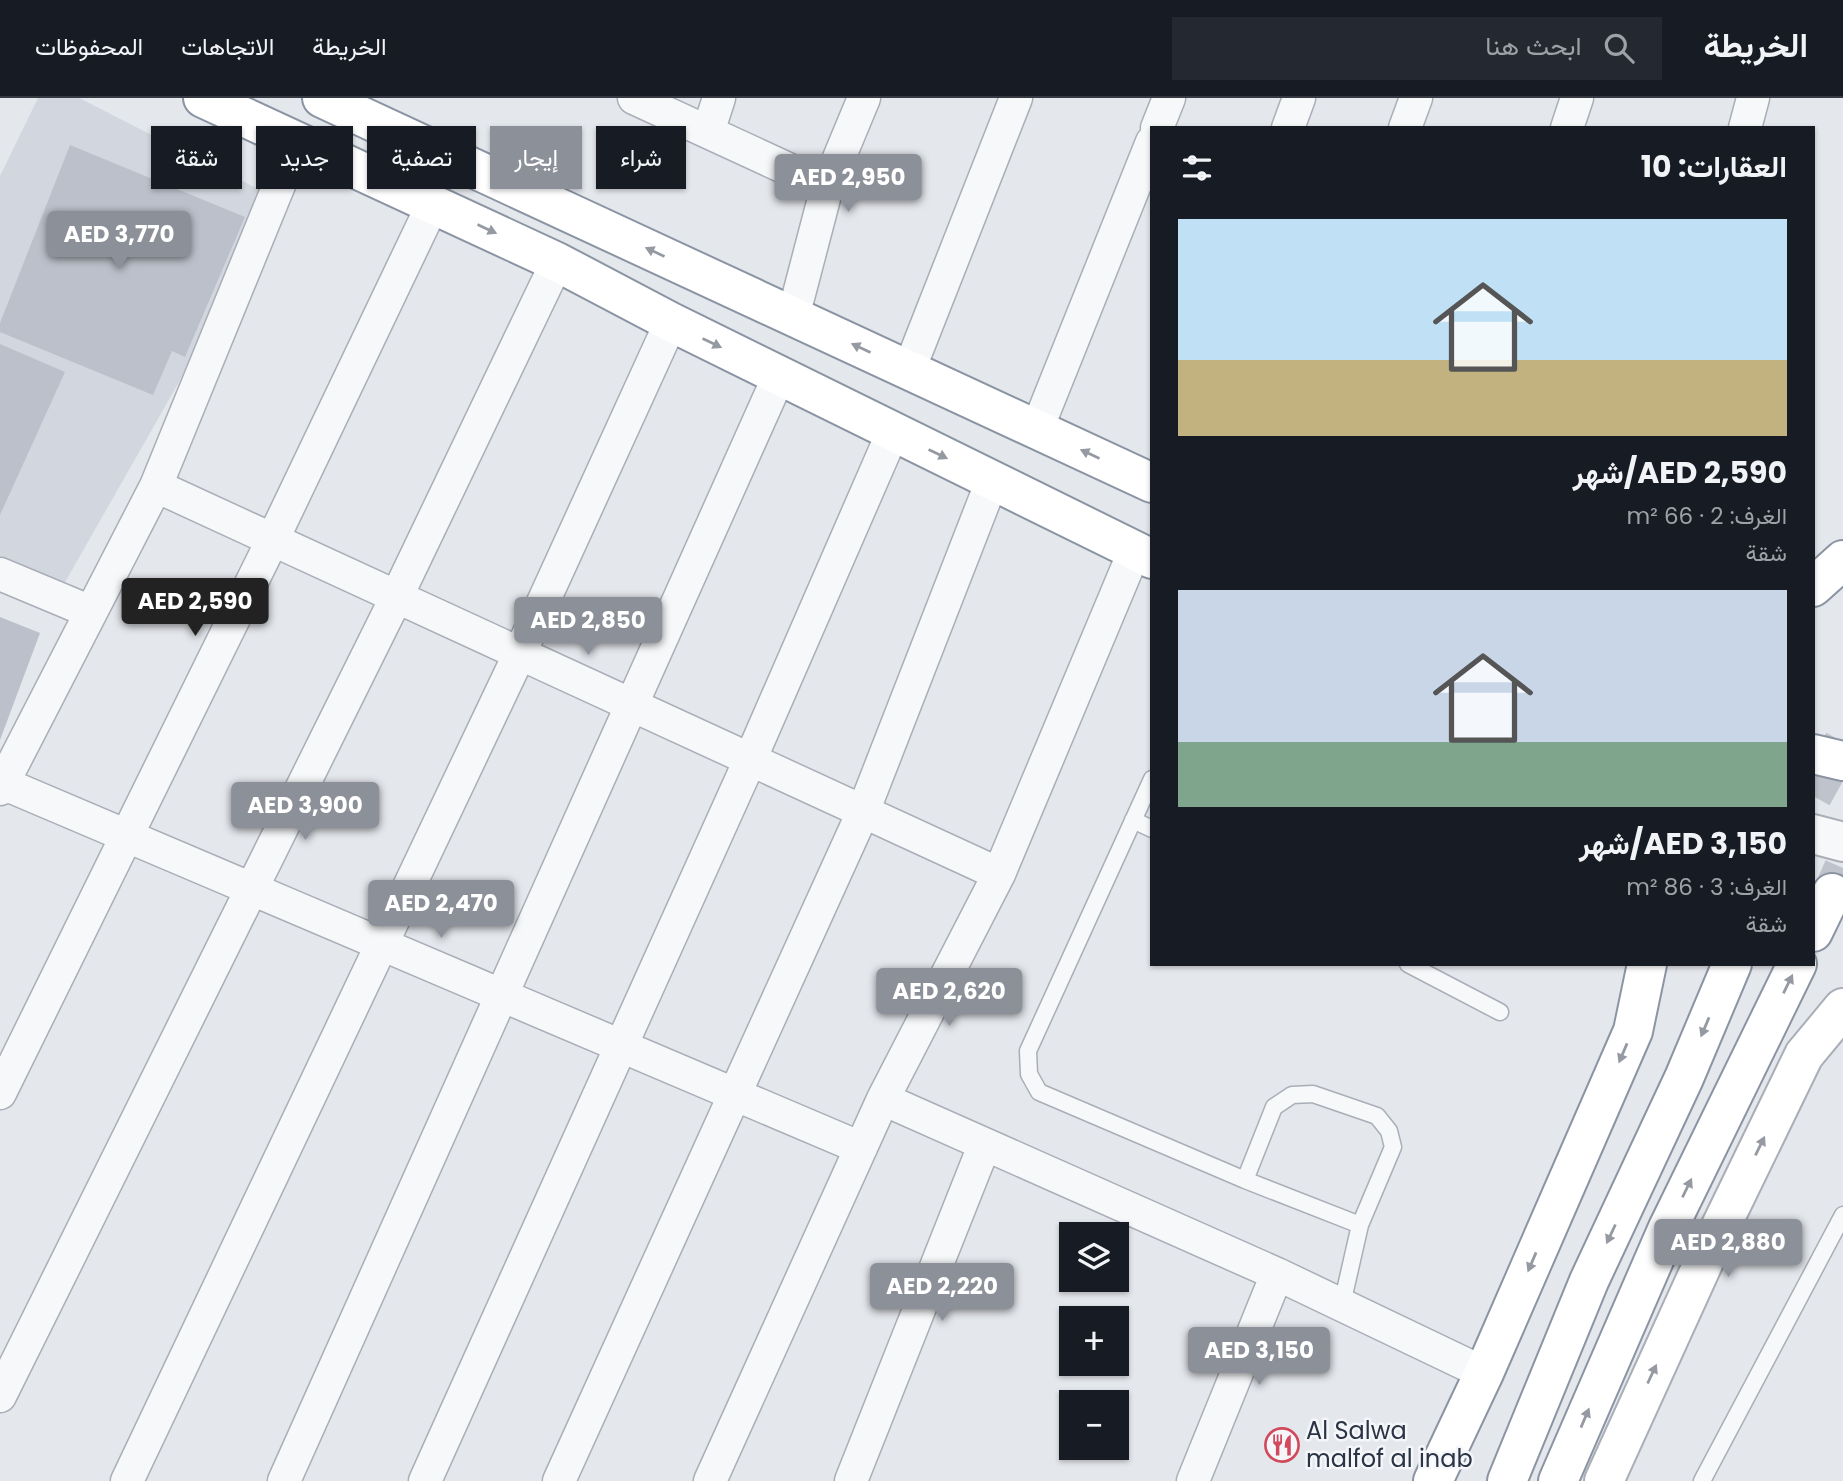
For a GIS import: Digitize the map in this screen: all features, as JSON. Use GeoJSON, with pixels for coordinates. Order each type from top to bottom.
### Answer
{"type":"FeatureCollection","features":[{"type":"Feature","properties":{"kind":"main road"},"geometry":{"type":"LineString","coordinates":[[203,98],[263,126]]}},
{"type":"Feature","properties":{"kind":"main road"},"geometry":{"type":"LineString","coordinates":[[339,102],[1150,482]]}},
{"type":"Feature","properties":{"kind":"main road"},"geometry":{"type":"LineString","coordinates":[[353,168],[557,262],[671,322],[1143,556]]}},
{"type":"Feature","properties":{"kind":"main road"},"geometry":{"type":"LineString","coordinates":[[1815,585],[1843,560]]}},
{"type":"Feature","properties":{"kind":"main road"},"geometry":{"type":"LineString","coordinates":[[1815,754],[1843,761]]}},
{"type":"Feature","properties":{"kind":"main road"},"geometry":{"type":"LineString","coordinates":[[1815,928],[1832,893]]}},
{"type":"Feature","properties":{"kind":"main road"},"geometry":{"type":"LineString","coordinates":[[1433,1481],[1484,1373],[1633,1031],[1647,966]]}},
{"type":"Feature","properties":{"kind":"main road"},"geometry":{"type":"LineString","coordinates":[[1507,1481],[1589,1281],[1684,1078],[1731,966]]}},
{"type":"Feature","properties":{"kind":"main road"},"geometry":{"type":"LineString","coordinates":[[1558,1481],[1667,1230],[1796,966]]}},
{"type":"Feature","properties":{"kind":"main road"},"geometry":{"type":"LineString","coordinates":[[1604,1481],[1704,1259],[1804,1055],[1843,1008]]}},
{"type":"Feature","properties":{"kind":"street"},"geometry":{"type":"LineString","coordinates":[[634,98],[828,187]]}},
{"type":"Feature","properties":{"kind":"street"},"geometry":{"type":"LineString","coordinates":[[708,132],[719,98]]}},
{"type":"Feature","properties":{"kind":"street"},"geometry":{"type":"LineString","coordinates":[[793,317],[828,187],[864,98]]}},
{"type":"Feature","properties":{"kind":"street"},"geometry":{"type":"LineString","coordinates":[[909,370],[1016,98]]}},
{"type":"Feature","properties":{"kind":"street"},"geometry":{"type":"LineString","coordinates":[[1158,126],[1169,98]]}},
{"type":"Feature","properties":{"kind":"street"},"geometry":{"type":"LineString","coordinates":[[1289,126],[1299,98]]}},
{"type":"Feature","properties":{"kind":"street"},"geometry":{"type":"LineString","coordinates":[[1406,126],[1416,98]]}},
{"type":"Feature","properties":{"kind":"street"},"geometry":{"type":"LineString","coordinates":[[1568,126],[1577,98]]}},
{"type":"Feature","properties":{"kind":"street"},"geometry":{"type":"LineString","coordinates":[[1746,126],[1754,98]]}},
{"type":"Feature","properties":{"kind":"street"},"geometry":{"type":"LineString","coordinates":[[1037,429],[1150,147]]}},
{"type":"Feature","properties":{"kind":"street"},"geometry":{"type":"LineString","coordinates":[[278,189],[156,486],[1,785],[127,835],[861,1148]]}},
{"type":"Feature","properties":{"kind":"street"},"geometry":{"type":"LineString","coordinates":[[0,1093],[272,541],[433,204]]}},
{"type":"Feature","properties":{"kind":"street"},"geometry":{"type":"LineString","coordinates":[[0,1396],[396,598],[557,262]]}},
{"type":"Feature","properties":{"kind":"street"},"geometry":{"type":"LineString","coordinates":[[127,1481],[519,654],[671,322]]}},
{"type":"Feature","properties":{"kind":"street"},"geometry":{"type":"LineString","coordinates":[[284,1481],[779,376]]}},
{"type":"Feature","properties":{"kind":"street"},"geometry":{"type":"LineString","coordinates":[[425,1481],[750,760],[893,432]]}},
{"type":"Feature","properties":{"kind":"street"},"geometry":{"type":"LineString","coordinates":[[559,1481],[863,812],[992,481]]}},
{"type":"Feature","properties":{"kind":"street"},"geometry":{"type":"LineString","coordinates":[[156,486],[999,873]]}},
{"type":"Feature","properties":{"kind":"street"},"geometry":{"type":"LineString","coordinates":[[710,1481],[883,1099],[999,873],[1143,556]]}},
{"type":"Feature","properties":{"kind":"street"},"geometry":{"type":"LineString","coordinates":[[0,574],[91,612]]}},
{"type":"Feature","properties":{"kind":"street"},"geometry":{"type":"LineString","coordinates":[[1815,835],[1843,842]]}},
{"type":"Feature","properties":{"kind":"street"},"geometry":{"type":"LineString","coordinates":[[883,1099],[1277,1274],[1484,1373]]}},
{"type":"Feature","properties":{"kind":"street"},"geometry":{"type":"LineString","coordinates":[[850,1481],[984,1146]]}},
{"type":"Feature","properties":{"kind":"street"},"geometry":{"type":"LineString","coordinates":[[1193,1481],[1277,1274]]}},
{"type":"Feature","properties":{"kind":"lane"},"geometry":{"type":"LineString","coordinates":[[1150,783],[1028,1051],[1029,1074],[1039,1092],[1245,1180],[1360,1225]]}},
{"type":"Feature","properties":{"kind":"lane"},"geometry":{"type":"LineString","coordinates":[[1133,820],[1150,828]]}},
{"type":"Feature","properties":{"kind":"lane"},"geometry":{"type":"LineString","coordinates":[[1412,966],[1500,1012]]}},
{"type":"Feature","properties":{"kind":"lane"},"geometry":{"type":"LineString","coordinates":[[1245,1180],[1274,1107],[1292,1095],[1313,1094],[1377,1115],[1389,1131],[1393,1147],[1360,1225],[1342,1304]]}},
{"type":"Feature","properties":{"kind":"lane"},"geometry":{"type":"LineString","coordinates":[[1702,1481],[1843,1214]]}},
{"type":"Feature","properties":{"kind":"shaded area"},"geometry":{"type":"Polygon","coordinates":[[[38,98],[79,98],[151,135],[151,189],[242,189],[242,181],[266,193],[179,382],[64,584],[0,559],[0,176],[38,98]]]}},
{"type":"Feature","properties":{"kind":"building"},"geometry":{"type":"Polygon","coordinates":[[[70,145],[151,178],[151,189],[177,189],[245,217],[185,357],[172,351],[153,395],[0,332],[0,323],[70,145]]]}},
{"type":"Feature","properties":{"kind":"building"},"geometry":{"type":"Polygon","coordinates":[[[0,344],[65,372],[0,515],[0,344]]]}},
{"type":"Feature","properties":{"kind":"building"},"geometry":{"type":"Polygon","coordinates":[[[0,617],[40,633],[0,740],[0,617]]]}},
{"type":"Feature","properties":{"kind":"tunnel"},"geometry":{"type":"LineString","coordinates":[[1815,792],[1843,742]]}},
{"type":"Feature","properties":{"kind":"tunnel"},"geometry":{"type":"LineString","coordinates":[[1832,893],[1843,868]]}},
{"type":"Feature","properties":{"kind":"place","name":"Al Salwa malfof al inab"},"geometry":{"type":"Point","coordinates":[1282,1445]}}]}
